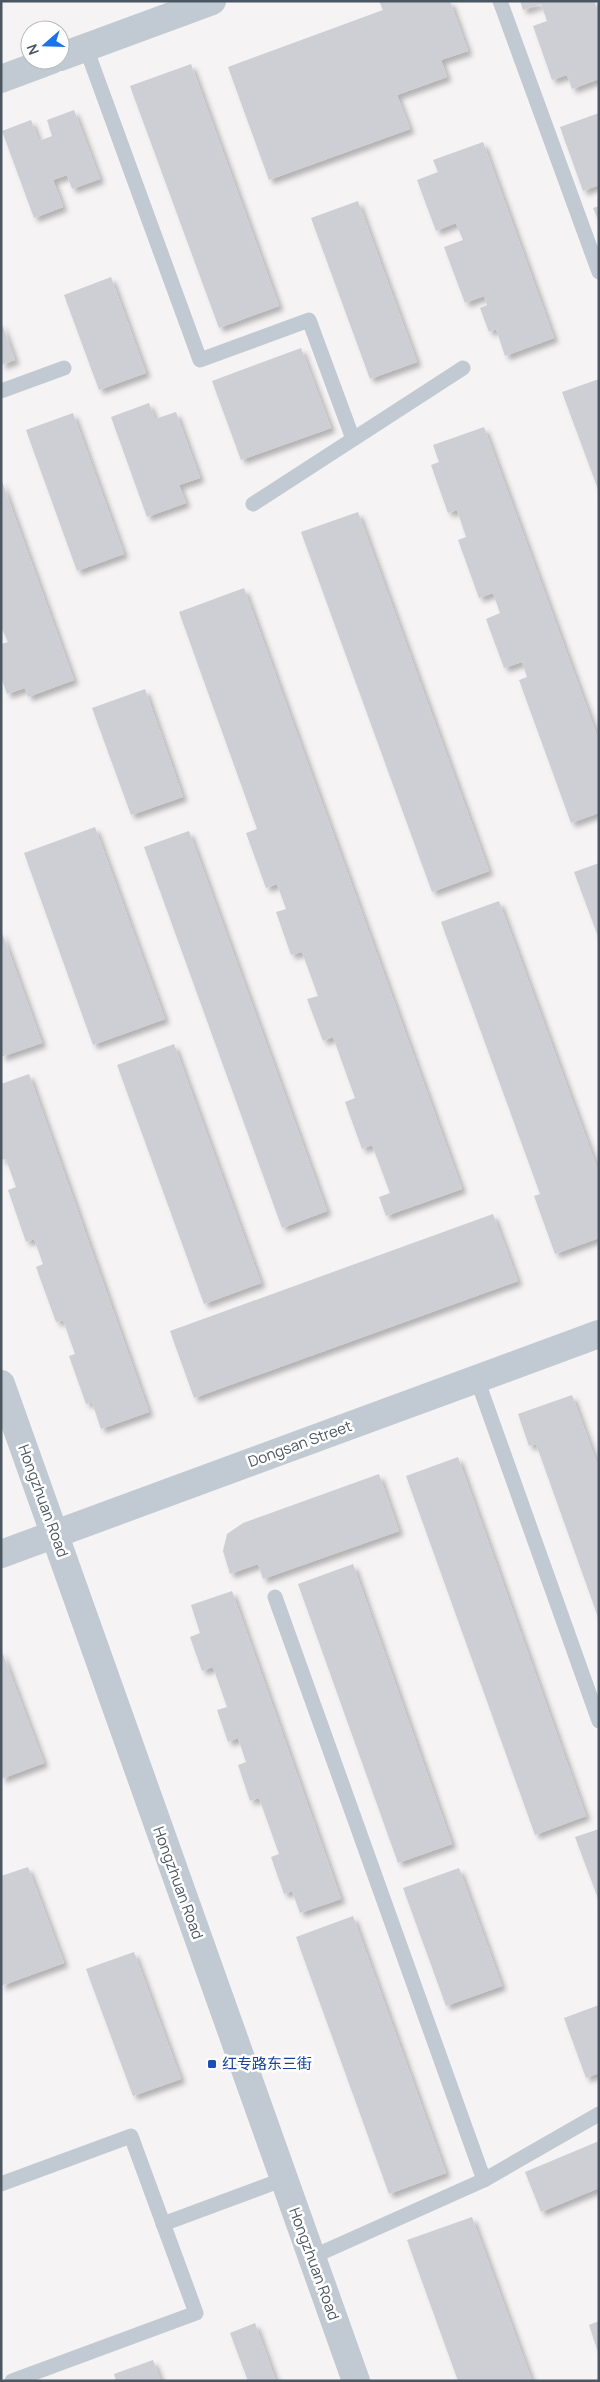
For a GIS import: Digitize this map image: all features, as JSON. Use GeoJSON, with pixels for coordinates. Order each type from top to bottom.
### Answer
{"type":"FeatureCollection","features":[{"type":"Feature","properties":{"kind":"street"},"geometry":{"type":"LineString","coordinates":[[70,54],[212,1]]}},
{"type":"Feature","properties":{"kind":"street"},"geometry":{"type":"LineString","coordinates":[[1,79],[25,70]]}},
{"type":"Feature","properties":{"kind":"street","name":"Dongsan Street"},"geometry":{"type":"LineString","coordinates":[[1,1554],[599,1334]]}},
{"type":"Feature","properties":{"kind":"street","name":"Hongzhuan Road"},"geometry":{"type":"LineString","coordinates":[[1,1384],[356,2381]]}},
{"type":"Feature","properties":{"kind":"lane"},"geometry":{"type":"LineString","coordinates":[[500,1],[599,272]]}},
{"type":"Feature","properties":{"kind":"lane"},"geometry":{"type":"LineString","coordinates":[[86,48],[200,360],[309,320],[353,439]]}},
{"type":"Feature","properties":{"kind":"lane"},"geometry":{"type":"LineString","coordinates":[[1,391],[64,368]]}},
{"type":"Feature","properties":{"kind":"lane"},"geometry":{"type":"LineString","coordinates":[[253,504],[463,368]]}},
{"type":"Feature","properties":{"kind":"lane"},"geometry":{"type":"LineString","coordinates":[[476,1379],[599,1721]]}},
{"type":"Feature","properties":{"kind":"lane"},"geometry":{"type":"LineString","coordinates":[[275,1597],[484,2180]]}},
{"type":"Feature","properties":{"kind":"lane"},"geometry":{"type":"LineString","coordinates":[[312,2257],[484,2180],[599,2114]]}},
{"type":"Feature","properties":{"kind":"lane"},"geometry":{"type":"LineString","coordinates":[[1,2184],[131,2136],[196,2313],[12,2381]]}},
{"type":"Feature","properties":{"kind":"lane"},"geometry":{"type":"LineString","coordinates":[[163,2224],[284,2179]]}},
{"type":"Feature","properties":{"kind":"building"},"geometry":{"type":"Polygon","coordinates":[[[379,1],[450,1],[468,51],[441,60],[447,77],[397,95],[410,129],[269,180],[228,67],[383,10],[379,1]]]}},
{"type":"Feature","properties":{"kind":"building"},"geometry":{"type":"Polygon","coordinates":[[[520,1],[594,1],[599,15],[599,79],[572,89],[567,75],[552,80],[533,26],[547,21],[541,4],[523,10],[520,1]]]}},
{"type":"Feature","properties":{"kind":"building"},"geometry":{"type":"Polygon","coordinates":[[[191,64],[279,306],[219,328],[130,86],[191,64]]]}},
{"type":"Feature","properties":{"kind":"building"},"geometry":{"type":"Polygon","coordinates":[[[74,110],[100,179],[72,189],[67,175],[53,180],[63,207],[34,218],[2,131],[31,120],[39,141],[52,136],[47,120],[74,110]]]}},
{"type":"Feature","properties":{"kind":"building"},"geometry":{"type":"Polygon","coordinates":[[[599,113],[599,185],[583,191],[560,127],[599,113]]]}},
{"type":"Feature","properties":{"kind":"building"},"geometry":{"type":"Polygon","coordinates":[[[483,142],[554,338],[505,356],[496,329],[489,332],[480,308],[487,305],[484,296],[465,303],[444,247],[463,240],[456,223],[436,231],[417,180],[438,172],[433,160],[483,142]]]}},
{"type":"Feature","properties":{"kind":"building"},"geometry":{"type":"Polygon","coordinates":[[[358,201],[417,362],[370,379],[311,218],[358,201]]]}},
{"type":"Feature","properties":{"kind":"building"},"geometry":{"type":"Polygon","coordinates":[[[599,206],[599,222],[593,208],[599,206]]]}},
{"type":"Feature","properties":{"kind":"building"},"geometry":{"type":"Polygon","coordinates":[[[111,277],[146,373],[99,390],[64,295],[111,277]]]}},
{"type":"Feature","properties":{"kind":"building"},"geometry":{"type":"Polygon","coordinates":[[[1,321],[15,360],[1,365],[1,321]]]}},
{"type":"Feature","properties":{"kind":"building"},"geometry":{"type":"Polygon","coordinates":[[[301,348],[331,428],[241,460],[212,381],[301,348]]]}},
{"type":"Feature","properties":{"kind":"building"},"geometry":{"type":"Polygon","coordinates":[[[599,379],[599,492],[562,392],[599,379]]]}},
{"type":"Feature","properties":{"kind":"building"},"geometry":{"type":"Polygon","coordinates":[[[149,403],[155,419],[176,412],[200,478],[179,485],[186,503],[147,517],[111,417],[149,403]]]}},
{"type":"Feature","properties":{"kind":"building"},"geometry":{"type":"Polygon","coordinates":[[[73,413],[124,554],[77,571],[26,430],[73,413]]]}},
{"type":"Feature","properties":{"kind":"building"},"geometry":{"type":"Polygon","coordinates":[[[484,427],[599,741],[599,813],[571,823],[519,680],[527,677],[522,662],[504,668],[486,619],[500,613],[493,593],[479,598],[458,540],[466,537],[457,510],[448,513],[431,465],[439,462],[433,445],[484,427]]]}},
{"type":"Feature","properties":{"kind":"building"},"geometry":{"type":"Polygon","coordinates":[[[1,479],[74,680],[28,697],[25,688],[7,694],[1,677],[1,644],[8,642],[1,627],[1,479]]]}},
{"type":"Feature","properties":{"kind":"building"},"geometry":{"type":"Polygon","coordinates":[[[358,512],[489,871],[432,892],[301,532],[358,512]]]}},
{"type":"Feature","properties":{"kind":"building"},"geometry":{"type":"Polygon","coordinates":[[[244,588],[462,1189],[386,1216],[379,1197],[390,1193],[372,1145],[362,1149],[345,1102],[355,1098],[333,1037],[323,1041],[307,999],[318,996],[302,952],[291,955],[276,912],[286,909],[277,884],[266,888],[246,833],[257,829],[179,612],[244,588]]]}},
{"type":"Feature","properties":{"kind":"building"},"geometry":{"type":"Polygon","coordinates":[[[145,689],[183,797],[131,815],[92,708],[145,689]]]}},
{"type":"Feature","properties":{"kind":"building"},"geometry":{"type":"Polygon","coordinates":[[[95,827],[165,1019],[93,1045],[24,853],[95,827]]]}},
{"type":"Feature","properties":{"kind":"building"},"geometry":{"type":"Polygon","coordinates":[[[189,831],[327,1211],[282,1228],[144,847],[189,831]]]}},
{"type":"Feature","properties":{"kind":"building"},"geometry":{"type":"Polygon","coordinates":[[[599,863],[599,939],[574,872],[599,863]]]}},
{"type":"Feature","properties":{"kind":"building"},"geometry":{"type":"Polygon","coordinates":[[[499,901],[599,1173],[599,1238],[555,1254],[534,1196],[540,1194],[441,922],[499,901]]]}},
{"type":"Feature","properties":{"kind":"building"},"geometry":{"type":"Polygon","coordinates":[[[1,930],[42,1043],[1,1057],[1,930]]]}},
{"type":"Feature","properties":{"kind":"building"},"geometry":{"type":"Polygon","coordinates":[[[174,1044],[261,1283],[204,1304],[117,1065],[174,1044]]]}},
{"type":"Feature","properties":{"kind":"building"},"geometry":{"type":"Polygon","coordinates":[[[29,1074],[149,1412],[101,1429],[92,1402],[86,1404],[69,1356],[75,1354],[63,1320],[56,1322],[36,1267],[43,1264],[34,1239],[26,1242],[8,1190],[16,1187],[6,1159],[1,1160],[1,1084],[29,1074]]]}},
{"type":"Feature","properties":{"kind":"building"},"geometry":{"type":"Polygon","coordinates":[[[493,1214],[518,1281],[194,1398],[170,1331],[493,1214]]]}},
{"type":"Feature","properties":{"kind":"building"},"geometry":{"type":"Polygon","coordinates":[[[572,1395],[599,1469],[598,1617],[536,1444],[529,1446],[518,1414],[572,1395]]]}},
{"type":"Feature","properties":{"kind":"building"},"geometry":{"type":"Polygon","coordinates":[[[458,1457],[586,1816],[535,1835],[406,1476],[458,1457]]]}},
{"type":"Feature","properties":{"kind":"building"},"geometry":{"type":"Polygon","coordinates":[[[379,1474],[399,1531],[263,1579],[258,1564],[230,1574],[223,1551],[227,1534],[243,1523],[379,1474]]]}},
{"type":"Feature","properties":{"kind":"building"},"geometry":{"type":"Polygon","coordinates":[[[353,1564],[452,1844],[398,1863],[298,1584],[353,1564]]]}},
{"type":"Feature","properties":{"kind":"building"},"geometry":{"type":"Polygon","coordinates":[[[232,1591],[341,1899],[300,1913],[292,1891],[284,1894],[271,1857],[279,1854],[259,1798],[250,1801],[238,1765],[246,1762],[238,1738],[228,1742],[217,1710],[227,1707],[213,1667],[202,1671],[190,1637],[200,1633],[191,1605],[232,1591]]]}},
{"type":"Feature","properties":{"kind":"building"},"geometry":{"type":"Polygon","coordinates":[[[1,1649],[44,1763],[1,1779],[1,1649]]]}},
{"type":"Feature","properties":{"kind":"building"},"geometry":{"type":"Polygon","coordinates":[[[599,1829],[599,1901],[575,1837],[599,1829]]]}},
{"type":"Feature","properties":{"kind":"building"},"geometry":{"type":"Polygon","coordinates":[[[28,1867],[64,1963],[1,1986],[1,1876],[28,1867]]]}},
{"type":"Feature","properties":{"kind":"building"},"geometry":{"type":"Polygon","coordinates":[[[459,1868],[502,1986],[446,2006],[403,1888],[459,1868]]]}},
{"type":"Feature","properties":{"kind":"building"},"geometry":{"type":"Polygon","coordinates":[[[353,1916],[446,2173],[389,2194],[296,1937],[353,1916]]]}},
{"type":"Feature","properties":{"kind":"building"},"geometry":{"type":"Polygon","coordinates":[[[134,1952],[181,2079],[133,2096],[86,1969],[134,1952]]]}},
{"type":"Feature","properties":{"kind":"building"},"geometry":{"type":"Polygon","coordinates":[[[599,2005],[599,2073],[586,2078],[564,2018],[599,2005]]]}},
{"type":"Feature","properties":{"kind":"building"},"geometry":{"type":"Polygon","coordinates":[[[599,2141],[599,2188],[541,2212],[525,2172],[599,2141]]]}},
{"type":"Feature","properties":{"kind":"building"},"geometry":{"type":"Polygon","coordinates":[[[472,2217],[532,2381],[458,2381],[407,2240],[472,2217]]]}},
{"type":"Feature","properties":{"kind":"building"},"geometry":{"type":"Polygon","coordinates":[[[599,2321],[599,2352],[598,2352],[589,2325],[599,2321]]]}},
{"type":"Feature","properties":{"kind":"building"},"geometry":{"type":"Polygon","coordinates":[[[255,2323],[276,2381],[248,2381],[230,2333],[255,2323]]]}},
{"type":"Feature","properties":{"kind":"building"},"geometry":{"type":"Polygon","coordinates":[[[153,2360],[161,2381],[116,2381],[114,2374],[153,2360]]]}},
{"type":"Feature","properties":{"kind":"place","name":"红专路东三街"},"geometry":{"type":"Point","coordinates":[212,2064]}}]}
